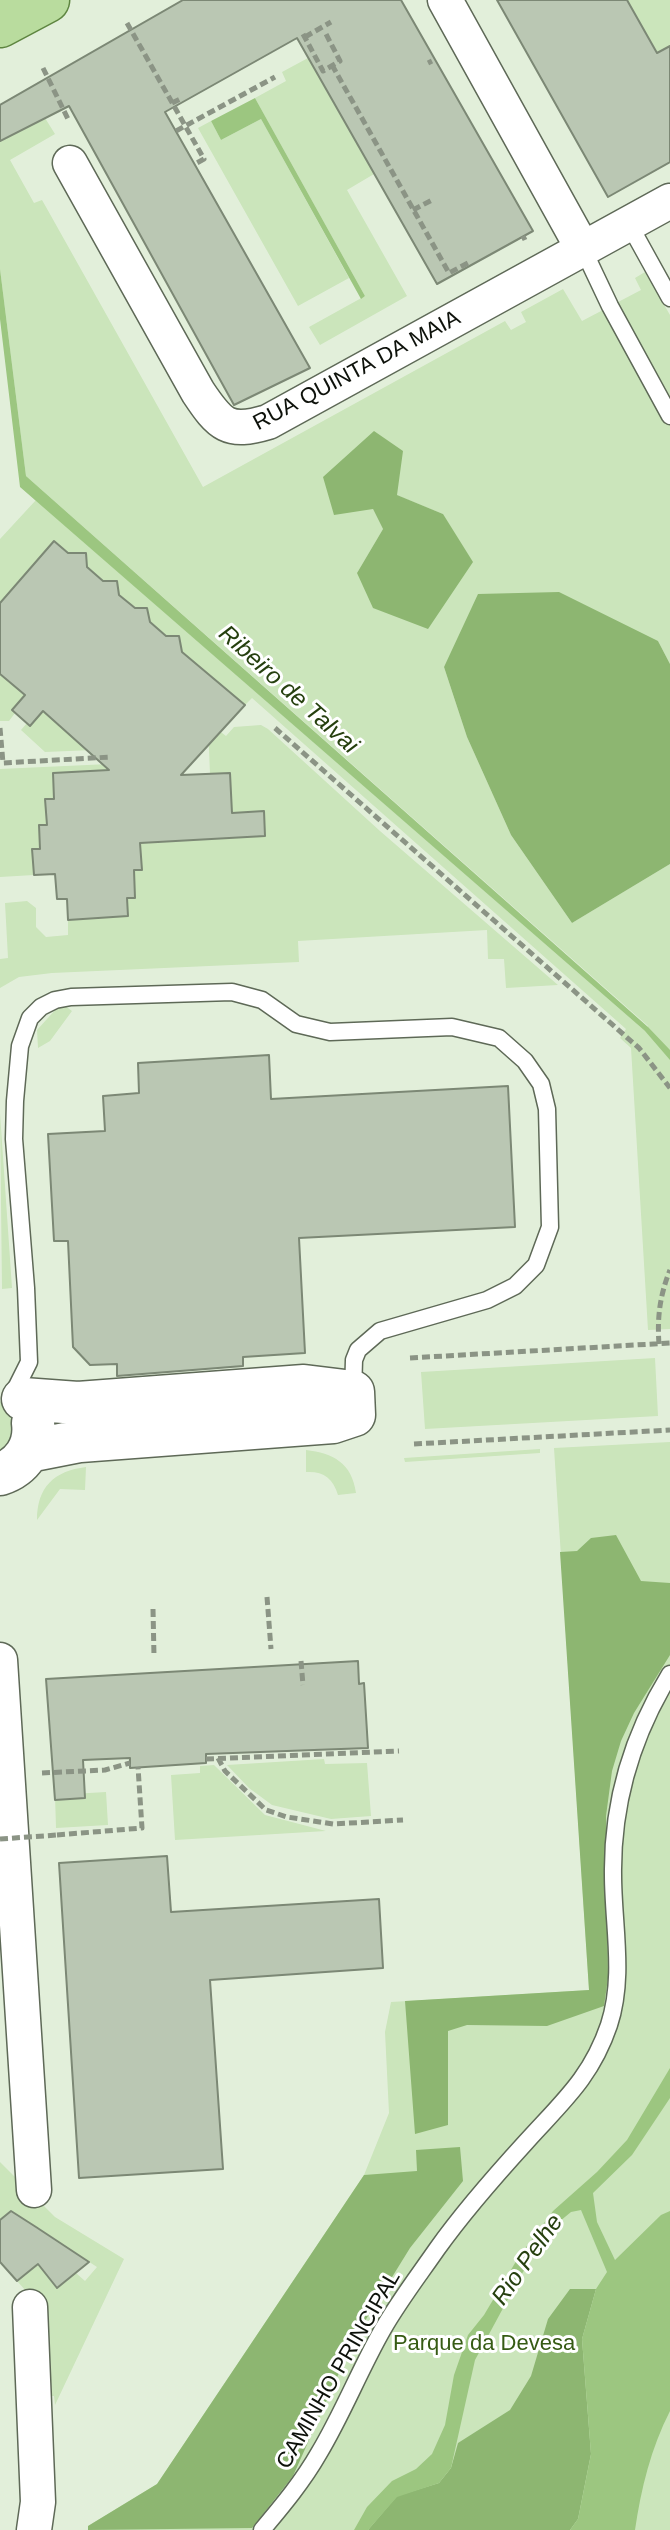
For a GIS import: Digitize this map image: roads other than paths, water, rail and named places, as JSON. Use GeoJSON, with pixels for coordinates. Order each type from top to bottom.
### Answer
{"type":"FeatureCollection","features":[{"type":"Feature","properties":{"kind":"main road"},"geometry":{"type":"LineString","coordinates":[[0,25],[47,0]]}},
{"type":"Feature","properties":{"kind":"street"},"geometry":{"type":"LineString","coordinates":[[445,0],[583,249]]}},
{"type":"Feature","properties":{"kind":"street","name":"RUA QUINTA DA MAIA"},"geometry":{"type":"LineString","coordinates":[[70,163],[198,392],[215,417],[229,427],[245,429],[268,422],[670,201]]}},
{"type":"Feature","properties":{"kind":"street"},"geometry":{"type":"LineString","coordinates":[[12,1392],[78,1403],[304,1386],[353,1392],[354,1415],[333,1422],[80,1441],[14,1463]]}},
{"type":"Feature","properties":{"kind":"street"},"geometry":{"type":"LineString","coordinates":[[12,1392],[32,1419],[34,1430],[14,1463]]}},
{"type":"Feature","properties":{"kind":"street"},"geometry":{"type":"LineString","coordinates":[[0,1660],[34,2190]]}},
{"type":"Feature","properties":{"kind":"street"},"geometry":{"type":"LineString","coordinates":[[30,2307],[38,2502],[34,2530]]}},
{"type":"Feature","properties":{"kind":"lane"},"geometry":{"type":"LineString","coordinates":[[629,224],[670,298]]}},
{"type":"Feature","properties":{"kind":"lane"},"geometry":{"type":"LineString","coordinates":[[583,249],[670,416]]}},
{"type":"Feature","properties":{"kind":"lane"},"geometry":{"type":"LineString","coordinates":[[12,1392],[29,1362],[14,1139],[20,1046],[30,1018],[41,1007],[71,997],[232,992],[262,1000],[296,1024],[330,1032],[452,1027],[499,1038],[525,1061],[541,1084],[547,1109],[550,1227],[536,1265],[515,1286],[487,1300],[380,1331],[358,1350],[354,1360],[353,1392]]}},
{"type":"Feature","properties":{"kind":"lane","name":"CAMINHO PRINCIPAL"},"geometry":{"type":"LineString","coordinates":[[262,2530],[291,2496],[320,2452],[384,2327],[437,2249],[468,2207],[578,2086],[592,2062],[608,2026],[618,1975],[613,1873],[616,1811],[625,1771],[641,1725],[670,1674]]}},
{"type":"Feature","properties":{"kind":"water"},"geometry":{"type":"Polygon","coordinates":[[[255,98],[365,296],[361,299],[261,119],[221,140],[211,121],[255,98]]]}},
{"type":"Feature","properties":{"kind":"water"},"geometry":{"type":"Polygon","coordinates":[[[0,269],[26,476],[648,1027],[670,1050],[670,1060],[645,1031],[20,487],[0,319],[0,269]]]}},
{"type":"Feature","properties":{"kind":"water","name":"Rio Pelhe"},"geometry":{"type":"Polygon","coordinates":[[[670,2068],[670,2098],[632,2155],[593,2193],[597,2222],[615,2260],[661,2215],[670,2211],[670,2411],[648,2469],[635,2530],[570,2530],[578,2519],[591,2454],[582,2339],[596,2289],[607,2272],[581,2210],[571,2212],[554,2226],[521,2275],[475,2360],[451,2468],[439,2483],[397,2497],[368,2530],[354,2530],[367,2507],[392,2481],[416,2469],[432,2454],[445,2425],[454,2375],[468,2335],[553,2211],[627,2140],[670,2068]]]}},
{"type":"Feature","properties":{"kind":"water label","name":"Ribeiro de Talvai"},"geometry":{"type":"Point","coordinates":[288,690]}},
{"type":"Feature","properties":{"kind":"park label","name":"Parque da Devesa"},"geometry":{"type":"Point","coordinates":[484,2344]}}]}
